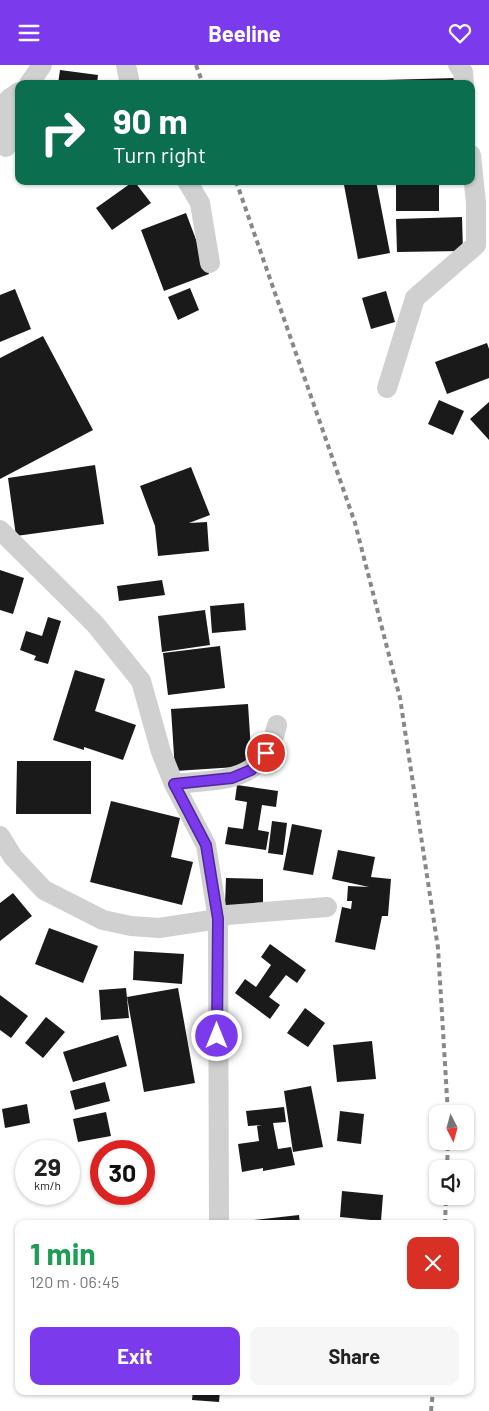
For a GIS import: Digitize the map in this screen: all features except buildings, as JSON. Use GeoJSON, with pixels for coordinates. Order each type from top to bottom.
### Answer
{"type":"FeatureCollection","features":[{"type":"Feature","properties":{"kind":"street"},"geometry":{"type":"LineString","coordinates":[[33,80],[42,65]]}},
{"type":"Feature","properties":{"kind":"street"},"geometry":{"type":"LineString","coordinates":[[126,65],[129,80]]}},
{"type":"Feature","properties":{"kind":"street"},"geometry":{"type":"LineString","coordinates":[[458,65],[463,72],[464,80]]}},
{"type":"Feature","properties":{"kind":"street"},"geometry":{"type":"LineString","coordinates":[[8,148],[6,109],[8,99],[15,95]]}},
{"type":"Feature","properties":{"kind":"street"},"geometry":{"type":"LineString","coordinates":[[189,185],[200,203],[210,263]]}},
{"type":"Feature","properties":{"kind":"street"},"geometry":{"type":"LineString","coordinates":[[387,388],[415,298],[476,245],[474,185]]}},
{"type":"Feature","properties":{"kind":"street"},"geometry":{"type":"LineString","coordinates":[[0,530],[95,624],[141,681],[161,752],[174,784],[206,845],[218,919],[218,1220]]}},
{"type":"Feature","properties":{"kind":"street"},"geometry":{"type":"LineString","coordinates":[[174,784],[232,778],[251,770],[266,753],[277,725]]}},
{"type":"Feature","properties":{"kind":"street"},"geometry":{"type":"LineString","coordinates":[[0,836],[13,857],[44,890],[103,920],[159,928],[218,919],[227,915],[327,907]]}},
{"type":"Feature","properties":{"kind":"railway"},"geometry":{"type":"LineString","coordinates":[[196,65],[202,80]]}},
{"type":"Feature","properties":{"kind":"railway"},"geometry":{"type":"LineString","coordinates":[[237,185],[355,523],[400,698],[438,948],[447,1105]]}},
{"type":"Feature","properties":{"kind":"railway"},"geometry":{"type":"LineString","coordinates":[[447,1160],[448,1150]]}},
{"type":"Feature","properties":{"kind":"railway"},"geometry":{"type":"LineString","coordinates":[[445,1220],[446,1205]]}},
{"type":"Feature","properties":{"kind":"railway"},"geometry":{"type":"LineString","coordinates":[[431,1411],[433,1395]]}},
{"type":"Feature","properties":{"kind":"route"},"geometry":{"type":"LineString","coordinates":[[217,1036],[218,919],[206,845],[174,784],[232,778],[251,770],[266,753]]}}]}
